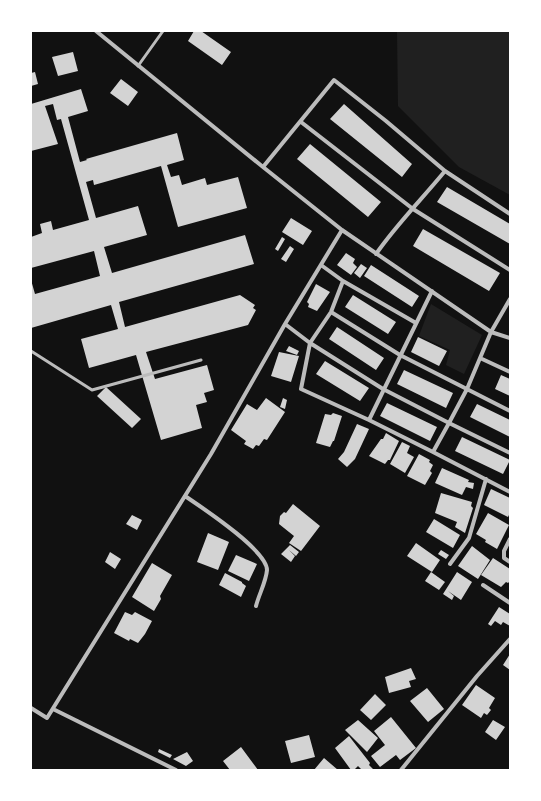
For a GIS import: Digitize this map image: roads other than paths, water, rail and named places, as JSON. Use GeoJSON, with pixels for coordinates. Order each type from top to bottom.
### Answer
{"type":"FeatureCollection","features":[{"type":"Feature","properties":{"kind":"street"},"geometry":{"type":"LineString","coordinates":[[96,31],[262,167],[342,230],[491,332],[510,338]]}},
{"type":"Feature","properties":{"kind":"street"},"geometry":{"type":"LineString","coordinates":[[262,167],[301,122],[334,80],[386,121],[445,171],[510,214]]}},
{"type":"Feature","properties":{"kind":"street"},"geometry":{"type":"LineString","coordinates":[[301,122],[413,209],[510,270]]}},
{"type":"Feature","properties":{"kind":"street"},"geometry":{"type":"LineString","coordinates":[[376,254],[391,232],[413,209],[445,171]]}},
{"type":"Feature","properties":{"kind":"street"},"geometry":{"type":"LineString","coordinates":[[31,708],[47,718],[53,709],[211,454],[285,324],[342,230]]}},
{"type":"Feature","properties":{"kind":"street"},"geometry":{"type":"LineString","coordinates":[[321,265],[343,281],[416,323]]}},
{"type":"Feature","properties":{"kind":"street"},"geometry":{"type":"LineString","coordinates":[[343,281],[331,312],[310,343],[301,389],[369,420],[510,492]]}},
{"type":"Feature","properties":{"kind":"street"},"geometry":{"type":"LineString","coordinates":[[369,420],[432,291]]}},
{"type":"Feature","properties":{"kind":"street"},"geometry":{"type":"LineString","coordinates":[[433,452],[467,389],[491,332],[510,299]]}},
{"type":"Feature","properties":{"kind":"street"},"geometry":{"type":"LineString","coordinates":[[331,312],[400,355],[510,412]]}},
{"type":"Feature","properties":{"kind":"street"},"geometry":{"type":"LineString","coordinates":[[285,324],[310,343],[383,389],[510,453]]}},
{"type":"Feature","properties":{"kind":"street"},"geometry":{"type":"LineString","coordinates":[[480,358],[510,372]]}},
{"type":"Feature","properties":{"kind":"street"},"geometry":{"type":"LineString","coordinates":[[450,564],[469,538],[486,479]]}},
{"type":"Feature","properties":{"kind":"street"},"geometry":{"type":"LineString","coordinates":[[185,496],[220,519],[254,549],[264,561],[267,570],[256,606]]}},
{"type":"Feature","properties":{"kind":"street"},"geometry":{"type":"LineString","coordinates":[[510,539],[504,551],[504,558],[510,562]]}},
{"type":"Feature","properties":{"kind":"street"},"geometry":{"type":"LineString","coordinates":[[483,585],[510,603]]}},
{"type":"Feature","properties":{"kind":"street"},"geometry":{"type":"LineString","coordinates":[[401,770],[477,676],[510,639]]}},
{"type":"Feature","properties":{"kind":"street"},"geometry":{"type":"LineString","coordinates":[[53,709],[176,770]]}},
{"type":"Feature","properties":{"kind":"lane"},"geometry":{"type":"LineString","coordinates":[[138,66],[163,31]]}},
{"type":"Feature","properties":{"kind":"lane"},"geometry":{"type":"LineString","coordinates":[[31,351],[92,390],[202,360]]}}]}
